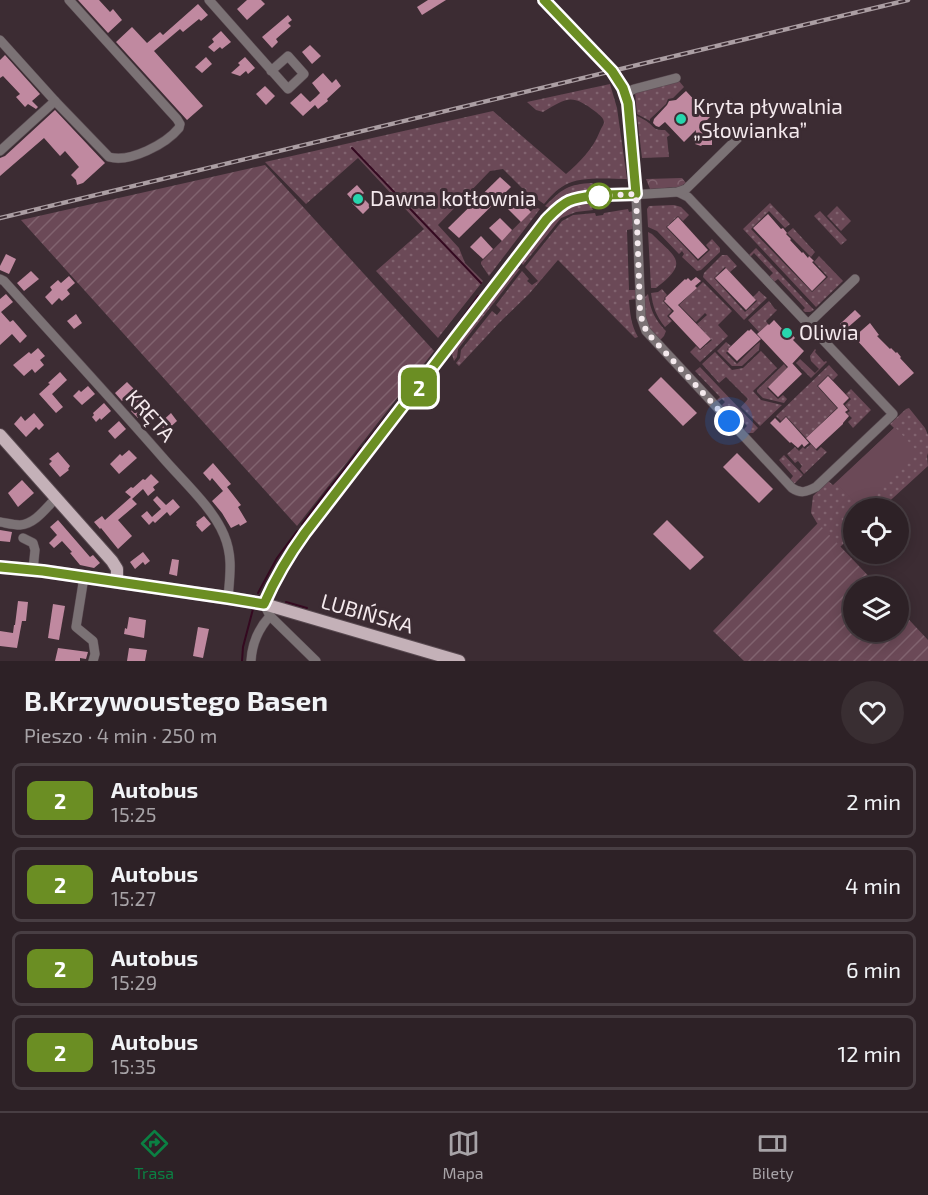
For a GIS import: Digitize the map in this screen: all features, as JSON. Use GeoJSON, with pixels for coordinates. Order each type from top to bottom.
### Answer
{"type":"FeatureCollection","features":[{"type":"Feature","properties":{"kind":"main road"},"geometry":{"type":"LineString","coordinates":[[0,435],[112,561],[117,569],[117,582]]}},
{"type":"Feature","properties":{"kind":"main road","name":"LUBIŃSKA"},"geometry":{"type":"LineString","coordinates":[[0,567],[264,604],[459,661]]}},
{"type":"Feature","properties":{"kind":"street"},"geometry":{"type":"LineString","coordinates":[[0,40],[109,157],[124,158],[158,146],[179,128],[180,124],[177,119],[69,0]]}},
{"type":"Feature","properties":{"kind":"street"},"geometry":{"type":"LineString","coordinates":[[209,0],[271,71]]}},
{"type":"Feature","properties":{"kind":"street"},"geometry":{"type":"LineString","coordinates":[[544,0],[612,71],[628,103],[636,194],[641,316],[646,331],[792,488],[806,492],[816,487],[893,414],[688,197],[678,192]]}},
{"type":"Feature","properties":{"kind":"street"},"geometry":{"type":"LineString","coordinates":[[625,94],[634,88],[676,78]]}},
{"type":"Feature","properties":{"kind":"street"},"geometry":{"type":"LineString","coordinates":[[0,152],[55,101]]}},
{"type":"Feature","properties":{"kind":"street"},"geometry":{"type":"LineString","coordinates":[[316,661],[270,616],[264,604],[271,589],[305,533],[546,220],[556,209],[582,198],[678,192],[686,189],[739,138]]}},
{"type":"Feature","properties":{"kind":"street","name":"KRĘTA"},"geometry":{"type":"LineString","coordinates":[[0,279],[31,310],[214,518],[225,537],[230,553],[228,598]]}},
{"type":"Feature","properties":{"kind":"street"},"geometry":{"type":"LineString","coordinates":[[808,324],[855,279]]}},
{"type":"Feature","properties":{"kind":"street"},"geometry":{"type":"LineString","coordinates":[[0,522],[20,525],[26,523],[36,518],[56,498]]}},
{"type":"Feature","properties":{"kind":"street"},"geometry":{"type":"LineString","coordinates":[[22,538],[33,543],[35,550],[33,570]]}},
{"type":"Feature","properties":{"kind":"street"},"geometry":{"type":"LineString","coordinates":[[84,577],[76,627],[93,641],[95,654],[93,661]]}},
{"type":"Feature","properties":{"kind":"street"},"geometry":{"type":"LineString","coordinates":[[251,661],[252,649],[260,627],[270,616]]}},
{"type":"Feature","properties":{"kind":"green space"},"geometry":{"type":"Polygon","coordinates":[[[679,81],[684,87],[673,98],[668,99],[650,121],[637,114],[635,92],[679,81]]]}},
{"type":"Feature","properties":{"kind":"green space"},"geometry":{"type":"Polygon","coordinates":[[[610,84],[617,108],[627,179],[571,182],[559,189],[544,204],[524,190],[503,169],[490,171],[438,225],[459,248],[465,263],[483,281],[438,338],[376,271],[424,229],[358,158],[306,204],[265,162],[493,111],[566,174],[590,149],[604,124],[603,119],[588,106],[575,100],[558,103],[543,112],[536,110],[527,102],[610,84]]]}},
{"type":"Feature","properties":{"kind":"green space"},"geometry":{"type":"Polygon","coordinates":[[[637,116],[656,129],[665,130],[670,135],[667,137],[669,157],[642,158],[637,116]]]}},
{"type":"Feature","properties":{"kind":"green space"},"geometry":{"type":"Polygon","coordinates":[[[265,165],[434,351],[297,526],[21,220],[265,165]]]}},
{"type":"Feature","properties":{"kind":"green space"},"geometry":{"type":"Polygon","coordinates":[[[682,178],[686,183],[679,187],[650,189],[646,179],[682,178]]]}},
{"type":"Feature","properties":{"kind":"green space"},"geometry":{"type":"Polygon","coordinates":[[[593,183],[585,193],[567,197],[552,208],[545,206],[566,188],[593,183]]]}},
{"type":"Feature","properties":{"kind":"green space"},"geometry":{"type":"Polygon","coordinates":[[[579,202],[588,203],[593,210],[576,212],[561,218],[523,265],[521,262],[523,257],[560,211],[579,202]]]}},
{"type":"Feature","properties":{"kind":"green space"},"geometry":{"type":"Polygon","coordinates":[[[770,203],[790,224],[785,228],[769,211],[751,229],[812,292],[828,277],[814,262],[819,256],[843,281],[816,307],[743,229],[770,203]]]}},
{"type":"Feature","properties":{"kind":"green space"},"geometry":{"type":"Polygon","coordinates":[[[649,206],[681,207],[689,215],[683,221],[678,216],[666,227],[698,261],[710,250],[706,245],[712,239],[720,248],[720,252],[701,270],[697,271],[682,257],[684,254],[682,251],[679,254],[657,231],[648,227],[647,209],[649,206]]]}},
{"type":"Feature","properties":{"kind":"green space"},"geometry":{"type":"Polygon","coordinates":[[[837,206],[851,221],[841,231],[827,216],[837,206]]]}},
{"type":"Feature","properties":{"kind":"green space"},"geometry":{"type":"Polygon","coordinates":[[[535,207],[540,209],[489,276],[481,262],[535,207]]]}},
{"type":"Feature","properties":{"kind":"green space"},"geometry":{"type":"Polygon","coordinates":[[[628,209],[629,212],[633,211],[633,229],[627,230],[629,290],[635,290],[636,299],[629,300],[630,314],[638,337],[635,338],[558,260],[529,294],[459,366],[456,363],[460,358],[461,350],[492,311],[497,315],[501,310],[496,305],[522,271],[532,285],[538,281],[525,267],[562,221],[573,215],[595,213],[596,216],[628,209]]]}},
{"type":"Feature","properties":{"kind":"green space"},"geometry":{"type":"Polygon","coordinates":[[[820,211],[847,240],[841,245],[814,216],[820,211]]]}},
{"type":"Feature","properties":{"kind":"green space"},"geometry":{"type":"Polygon","coordinates":[[[793,228],[815,252],[811,257],[787,233],[793,228]]]}},
{"type":"Feature","properties":{"kind":"green space"},"geometry":{"type":"Polygon","coordinates":[[[648,232],[668,249],[676,260],[673,272],[656,288],[651,288],[648,232]]]}},
{"type":"Feature","properties":{"kind":"green space"},"geometry":{"type":"Polygon","coordinates":[[[756,248],[814,310],[805,312],[803,310],[805,308],[778,279],[774,282],[769,277],[773,273],[754,253],[750,257],[749,255],[756,248]]]}},
{"type":"Feature","properties":{"kind":"green space"},"geometry":{"type":"Polygon","coordinates":[[[722,255],[727,255],[737,266],[730,272],[725,267],[714,278],[745,312],[757,301],[753,297],[759,291],[767,298],[744,320],[703,277],[704,273],[722,255]]]}},
{"type":"Feature","properties":{"kind":"green space"},"geometry":{"type":"Polygon","coordinates":[[[516,268],[520,269],[458,349],[454,361],[451,351],[516,268]]]}},
{"type":"Feature","properties":{"kind":"green space"},"geometry":{"type":"Polygon","coordinates":[[[703,282],[732,311],[718,325],[728,336],[700,362],[690,352],[696,346],[700,350],[712,340],[697,324],[707,315],[705,313],[696,322],[679,305],[703,282]]]}},
{"type":"Feature","properties":{"kind":"green space"},"geometry":{"type":"Polygon","coordinates":[[[662,289],[667,295],[663,301],[672,311],[667,316],[672,321],[665,327],[655,311],[651,293],[662,289]]]}},
{"type":"Feature","properties":{"kind":"green space"},"geometry":{"type":"Polygon","coordinates":[[[648,294],[654,314],[666,331],[659,341],[651,331],[645,316],[644,298],[648,294]]]}},
{"type":"Feature","properties":{"kind":"green space"},"geometry":{"type":"Polygon","coordinates":[[[769,301],[777,310],[766,321],[768,324],[759,332],[748,320],[769,301]]]}},
{"type":"Feature","properties":{"kind":"green space"},"geometry":{"type":"Polygon","coordinates":[[[726,342],[731,346],[726,353],[737,364],[760,342],[759,350],[742,366],[732,366],[717,351],[726,342]]]}},
{"type":"Feature","properties":{"kind":"green space"},"geometry":{"type":"Polygon","coordinates":[[[815,349],[824,362],[827,362],[811,378],[796,363],[800,359],[815,373],[819,369],[811,361],[810,356],[815,349]]]}},
{"type":"Feature","properties":{"kind":"green space"},"geometry":{"type":"Polygon","coordinates":[[[761,351],[777,368],[753,391],[761,400],[782,405],[760,426],[741,407],[748,399],[726,377],[719,383],[702,364],[715,352],[732,370],[743,368],[761,351]]]}},
{"type":"Feature","properties":{"kind":"green space"},"geometry":{"type":"Polygon","coordinates":[[[784,364],[787,368],[767,388],[778,399],[783,395],[787,399],[784,403],[763,398],[757,390],[784,364]]]}},
{"type":"Feature","properties":{"kind":"green space"},"geometry":{"type":"Polygon","coordinates":[[[829,365],[838,375],[833,380],[828,375],[817,386],[837,408],[806,438],[786,416],[781,421],[776,416],[829,365]]]}},
{"type":"Feature","properties":{"kind":"green space"},"geometry":{"type":"Polygon","coordinates":[[[700,367],[758,428],[753,433],[746,433],[743,430],[747,426],[728,406],[724,410],[720,407],[725,402],[722,399],[717,403],[720,397],[695,371],[700,367]]]}},
{"type":"Feature","properties":{"kind":"green space"},"geometry":{"type":"Polygon","coordinates":[[[851,389],[871,410],[853,428],[848,422],[852,418],[847,413],[850,411],[845,405],[851,399],[846,394],[851,389]]]}},
{"type":"Feature","properties":{"kind":"green space"},"geometry":{"type":"Polygon","coordinates":[[[909,408],[928,435],[928,466],[893,498],[843,498],[843,544],[840,547],[817,523],[811,513],[813,496],[828,481],[833,485],[894,428],[890,424],[909,408]]]}},
{"type":"Feature","properties":{"kind":"green space"},"geometry":{"type":"Polygon","coordinates":[[[895,427],[917,451],[867,498],[851,498],[836,483],[895,427]]]}},
{"type":"Feature","properties":{"kind":"green space"},"geometry":{"type":"Polygon","coordinates":[[[811,444],[817,451],[821,447],[827,452],[804,474],[798,461],[795,463],[787,454],[795,447],[799,451],[811,444]]]}},
{"type":"Feature","properties":{"kind":"green space"},"geometry":{"type":"Polygon","coordinates":[[[784,455],[803,475],[794,484],[790,480],[793,476],[779,460],[784,455]]]}},
{"type":"Feature","properties":{"kind":"green space"},"geometry":{"type":"Polygon","coordinates":[[[818,523],[843,549],[843,564],[857,564],[868,576],[843,576],[843,642],[909,642],[909,620],[928,640],[928,661],[744,661],[713,631],[818,523]]]}},
{"type":"Feature","properties":{"kind":"building"},"geometry":{"type":"Polygon","coordinates":[[[78,0],[99,0],[110,12],[113,9],[122,20],[108,33],[78,0]]]}},
{"type":"Feature","properties":{"kind":"building"},"geometry":{"type":"Polygon","coordinates":[[[247,0],[261,0],[265,4],[247,20],[237,9],[247,0]]]}},
{"type":"Feature","properties":{"kind":"building"},"geometry":{"type":"Polygon","coordinates":[[[428,0],[446,0],[422,15],[417,7],[428,0]]]}},
{"type":"Feature","properties":{"kind":"building"},"geometry":{"type":"Polygon","coordinates":[[[198,4],[208,15],[183,32],[180,29],[154,51],[203,106],[187,120],[116,42],[132,27],[147,43],[160,32],[163,35],[198,4]]]}},
{"type":"Feature","properties":{"kind":"building"},"geometry":{"type":"Polygon","coordinates":[[[288,15],[292,20],[288,23],[291,26],[276,39],[278,42],[272,48],[262,37],[288,15]]]}},
{"type":"Feature","properties":{"kind":"building"},"geometry":{"type":"Polygon","coordinates":[[[221,31],[231,42],[214,52],[208,47],[214,42],[212,39],[221,31]]]}},
{"type":"Feature","properties":{"kind":"building"},"geometry":{"type":"Polygon","coordinates":[[[310,45],[321,56],[312,64],[302,52],[310,45]]]}},
{"type":"Feature","properties":{"kind":"building"},"geometry":{"type":"Polygon","coordinates":[[[5,55],[40,94],[32,101],[38,107],[36,109],[28,104],[25,107],[16,97],[20,94],[3,76],[0,78],[0,60],[5,55]]]}},
{"type":"Feature","properties":{"kind":"building"},"geometry":{"type":"Polygon","coordinates":[[[206,57],[212,64],[202,73],[195,67],[206,57]]]}},
{"type":"Feature","properties":{"kind":"building"},"geometry":{"type":"Polygon","coordinates":[[[245,57],[255,68],[248,74],[246,71],[240,76],[231,73],[240,65],[238,63],[245,57]]]}},
{"type":"Feature","properties":{"kind":"building"},"geometry":{"type":"Polygon","coordinates":[[[323,73],[332,83],[336,79],[341,86],[318,109],[315,105],[303,116],[290,103],[301,93],[310,102],[316,97],[320,93],[312,83],[323,73]]]}},
{"type":"Feature","properties":{"kind":"building"},"geometry":{"type":"Polygon","coordinates":[[[265,86],[275,96],[266,105],[256,94],[265,86]]]}},
{"type":"Feature","properties":{"kind":"building","name":"Kryta pływalnia „Słowianka”"},"geometry":{"type":"Polygon","coordinates":[[[686,91],[710,117],[699,128],[713,128],[712,145],[695,144],[696,130],[684,142],[665,122],[659,127],[653,123],[669,101],[676,100],[686,91]]]}},
{"type":"Feature","properties":{"kind":"building"},"geometry":{"type":"Polygon","coordinates":[[[55,110],[105,163],[83,183],[77,185],[71,175],[79,167],[65,151],[60,156],[44,138],[0,176],[0,158],[55,110]]]}},
{"type":"Feature","properties":{"kind":"building"},"geometry":{"type":"Polygon","coordinates":[[[500,177],[511,187],[459,238],[448,228],[500,177]]]}},
{"type":"Feature","properties":{"kind":"building","name":"Dawna kotłownia"},"geometry":{"type":"Polygon","coordinates":[[[357,185],[364,193],[361,196],[371,206],[363,214],[347,194],[357,185]]]}},
{"type":"Feature","properties":{"kind":"building"},"geometry":{"type":"Polygon","coordinates":[[[519,199],[531,212],[521,222],[508,209],[519,199]]]}},
{"type":"Feature","properties":{"kind":"building"},"geometry":{"type":"Polygon","coordinates":[[[768,214],[781,229],[783,228],[802,253],[814,261],[812,262],[826,277],[812,291],[753,228],[768,214]]]}},
{"type":"Feature","properties":{"kind":"building"},"geometry":{"type":"Polygon","coordinates":[[[678,217],[708,250],[698,259],[667,227],[678,217]]]}},
{"type":"Feature","properties":{"kind":"building"},"geometry":{"type":"Polygon","coordinates":[[[500,218],[512,230],[502,241],[489,228],[500,218]]]}},
{"type":"Feature","properties":{"kind":"building"},"geometry":{"type":"Polygon","coordinates":[[[481,236],[493,249],[483,259],[470,247],[481,236]]]}},
{"type":"Feature","properties":{"kind":"building"},"geometry":{"type":"Polygon","coordinates":[[[6,254],[16,259],[9,274],[0,270],[6,254]]]}},
{"type":"Feature","properties":{"kind":"building"},"geometry":{"type":"Polygon","coordinates":[[[726,268],[756,300],[746,310],[715,278],[726,268]]]}},
{"type":"Feature","properties":{"kind":"building"},"geometry":{"type":"Polygon","coordinates":[[[31,271],[39,279],[24,291],[17,283],[31,271]]]}},
{"type":"Feature","properties":{"kind":"building"},"geometry":{"type":"Polygon","coordinates":[[[69,276],[75,283],[67,290],[70,294],[62,301],[59,298],[52,305],[45,297],[52,290],[50,287],[58,280],[61,283],[69,276]]]}},
{"type":"Feature","properties":{"kind":"building"},"geometry":{"type":"Polygon","coordinates":[[[696,277],[701,281],[695,286],[697,288],[678,305],[711,339],[700,349],[669,316],[674,311],[664,301],[685,279],[688,278],[691,281],[696,277]]]}},
{"type":"Feature","properties":{"kind":"building"},"geometry":{"type":"Polygon","coordinates":[[[6,294],[13,302],[1,312],[10,322],[13,320],[27,336],[20,343],[12,334],[0,345],[0,299],[6,294]]]}},
{"type":"Feature","properties":{"kind":"building"},"geometry":{"type":"Polygon","coordinates":[[[855,310],[861,316],[846,329],[840,324],[855,310]]]}},
{"type":"Feature","properties":{"kind":"building"},"geometry":{"type":"Polygon","coordinates":[[[76,314],[82,323],[74,329],[67,321],[76,314]]]}},
{"type":"Feature","properties":{"kind":"building"},"geometry":{"type":"Polygon","coordinates":[[[774,320],[785,332],[787,329],[795,338],[793,340],[804,351],[792,363],[802,374],[778,397],[768,387],[788,367],[757,334],[774,320]]]}},
{"type":"Feature","properties":{"kind":"building"},"geometry":{"type":"Polygon","coordinates":[[[870,323],[879,335],[877,336],[890,349],[897,352],[914,373],[899,386],[854,337],[870,323]]]}},
{"type":"Feature","properties":{"kind":"building"},"geometry":{"type":"Polygon","coordinates":[[[751,329],[761,339],[737,361],[727,351],[751,329]]]}},
{"type":"Feature","properties":{"kind":"building"},"geometry":{"type":"Polygon","coordinates":[[[38,348],[45,356],[40,360],[44,365],[35,373],[32,369],[24,376],[13,365],[38,348]]]}},
{"type":"Feature","properties":{"kind":"building"},"geometry":{"type":"Polygon","coordinates":[[[60,372],[67,380],[52,394],[63,407],[56,413],[39,394],[60,372]]]}},
{"type":"Feature","properties":{"kind":"building"},"geometry":{"type":"Polygon","coordinates":[[[828,376],[849,398],[843,404],[849,416],[816,449],[806,438],[838,408],[818,386],[828,376]]]}},
{"type":"Feature","properties":{"kind":"building"},"geometry":{"type":"Polygon","coordinates":[[[661,377],[697,413],[683,426],[648,390],[661,377]]]}},
{"type":"Feature","properties":{"kind":"building"},"geometry":{"type":"Polygon","coordinates":[[[127,382],[148,409],[138,418],[131,411],[137,406],[128,396],[122,401],[115,393],[127,382]]]}},
{"type":"Feature","properties":{"kind":"building"},"geometry":{"type":"Polygon","coordinates":[[[88,386],[95,394],[82,405],[73,396],[88,386]]]}},
{"type":"Feature","properties":{"kind":"building"},"geometry":{"type":"Polygon","coordinates":[[[104,403],[111,411],[96,422],[92,417],[93,413],[104,403]]]}},
{"type":"Feature","properties":{"kind":"building"},"geometry":{"type":"Polygon","coordinates":[[[34,413],[44,425],[39,430],[36,427],[26,437],[14,424],[21,416],[25,421],[34,413]]]}},
{"type":"Feature","properties":{"kind":"building"},"geometry":{"type":"Polygon","coordinates":[[[171,413],[177,421],[166,431],[159,424],[171,413]]]}},
{"type":"Feature","properties":{"kind":"building"},"geometry":{"type":"Polygon","coordinates":[[[786,417],[809,443],[804,447],[802,444],[798,448],[790,443],[770,423],[775,418],[780,423],[786,417]]]}},
{"type":"Feature","properties":{"kind":"building"},"geometry":{"type":"Polygon","coordinates":[[[119,421],[126,429],[115,439],[108,431],[119,421]]]}},
{"type":"Feature","properties":{"kind":"building"},"geometry":{"type":"Polygon","coordinates":[[[129,450],[137,458],[119,474],[110,464],[120,454],[122,456],[129,450]]]}},
{"type":"Feature","properties":{"kind":"building"},"geometry":{"type":"Polygon","coordinates":[[[58,452],[70,466],[69,470],[60,477],[49,464],[52,461],[49,459],[58,452]]]}},
{"type":"Feature","properties":{"kind":"building"},"geometry":{"type":"Polygon","coordinates":[[[737,453],[773,489],[759,503],[723,467],[737,453]]]}},
{"type":"Feature","properties":{"kind":"building"},"geometry":{"type":"Polygon","coordinates":[[[213,463],[231,484],[227,487],[241,505],[238,507],[247,522],[240,526],[239,524],[231,528],[212,501],[223,491],[212,478],[210,481],[203,473],[213,463]]]}},
{"type":"Feature","properties":{"kind":"building"},"geometry":{"type":"Polygon","coordinates":[[[151,474],[159,482],[153,487],[155,490],[148,496],[143,489],[132,499],[137,504],[118,520],[132,536],[118,549],[94,522],[102,516],[105,520],[131,497],[125,492],[151,474]]]}},
{"type":"Feature","properties":{"kind":"building"},"geometry":{"type":"Polygon","coordinates":[[[22,480],[34,493],[18,507],[8,493],[22,480]]]}},
{"type":"Feature","properties":{"kind":"building"},"geometry":{"type":"Polygon","coordinates":[[[157,496],[166,505],[173,499],[180,507],[170,516],[167,512],[155,523],[153,521],[149,525],[141,516],[147,511],[152,517],[161,509],[153,500],[157,496]]]}},
{"type":"Feature","properties":{"kind":"building"},"geometry":{"type":"Polygon","coordinates":[[[204,516],[211,524],[202,532],[196,522],[204,516]]]}},
{"type":"Feature","properties":{"kind":"building"},"geometry":{"type":"Polygon","coordinates":[[[58,520],[90,557],[93,555],[100,563],[94,568],[80,565],[62,541],[54,548],[49,543],[57,535],[50,527],[58,520]]]}},
{"type":"Feature","properties":{"kind":"building"},"geometry":{"type":"Polygon","coordinates":[[[667,520],[704,557],[690,570],[653,534],[667,520]]]}},
{"type":"Feature","properties":{"kind":"building"},"geometry":{"type":"Polygon","coordinates":[[[0,530],[12,532],[10,542],[0,541],[0,530]]]}},
{"type":"Feature","properties":{"kind":"building"},"geometry":{"type":"Polygon","coordinates":[[[143,552],[150,561],[145,565],[143,562],[135,569],[130,562],[143,552]]]}},
{"type":"Feature","properties":{"kind":"building"},"geometry":{"type":"Polygon","coordinates":[[[172,559],[179,560],[177,576],[169,574],[172,559]]]}},
{"type":"Feature","properties":{"kind":"building"},"geometry":{"type":"Polygon","coordinates":[[[18,601],[28,602],[26,621],[22,621],[17,648],[0,646],[0,631],[13,633],[18,601]]]}},
{"type":"Feature","properties":{"kind":"building"},"geometry":{"type":"Polygon","coordinates":[[[53,604],[65,606],[59,640],[48,638],[53,604]]]}},
{"type":"Feature","properties":{"kind":"building"},"geometry":{"type":"Polygon","coordinates":[[[129,617],[146,620],[144,638],[124,634],[129,617]]]}},
{"type":"Feature","properties":{"kind":"building"},"geometry":{"type":"Polygon","coordinates":[[[198,627],[209,629],[203,658],[193,656],[198,627]]]}},
{"type":"Feature","properties":{"kind":"building"},"geometry":{"type":"Polygon","coordinates":[[[58,648],[88,652],[86,659],[80,658],[80,661],[55,661],[58,648]]]}},
{"type":"Feature","properties":{"kind":"building"},"geometry":{"type":"Polygon","coordinates":[[[129,648],[147,650],[145,661],[127,661],[129,648]]]}},
{"type":"Feature","properties":{"kind":"waterway"},"geometry":{"type":"LineString","coordinates":[[352,148],[481,283]]}},
{"type":"Feature","properties":{"kind":"waterway"},"geometry":{"type":"LineString","coordinates":[[456,327],[478,296]]}},
{"type":"Feature","properties":{"kind":"waterway"},"geometry":{"type":"LineString","coordinates":[[397,403],[426,366]]}},
{"type":"Feature","properties":{"kind":"waterway"},"geometry":{"type":"LineString","coordinates":[[366,442],[395,406]]}},
{"type":"Feature","properties":{"kind":"waterway"},"geometry":{"type":"LineString","coordinates":[[332,485],[361,448]]}},
{"type":"Feature","properties":{"kind":"waterway"},"geometry":{"type":"LineString","coordinates":[[302,524],[330,487]]}},
{"type":"Feature","properties":{"kind":"waterway"},"geometry":{"type":"LineString","coordinates":[[258,593],[277,558],[297,531]]}},
{"type":"Feature","properties":{"kind":"waterway"},"geometry":{"type":"LineString","coordinates":[[286,602],[307,608]]}},
{"type":"Feature","properties":{"kind":"waterway"},"geometry":{"type":"LineString","coordinates":[[242,661],[243,647],[253,609]]}},
{"type":"Feature","properties":{"kind":"railway"},"geometry":{"type":"LineString","coordinates":[[0,218],[908,0]]}},
{"type":"Feature","properties":{"kind":"bus line","name":"2"},"geometry":{"type":"LineString","coordinates":[[0,567],[43,571],[264,604],[305,533],[546,220],[556,209],[568,202],[582,198],[636,194],[628,103],[623,88],[612,71],[544,0]]}},
{"type":"Feature","properties":{"kind":"place","name":"Kryta pływalnia „Słowianka”"},"geometry":{"type":"Point","coordinates":[681,119]}},
{"type":"Feature","properties":{"kind":"place","name":"Dawna kotłownia"},"geometry":{"type":"Point","coordinates":[358,199]}},
{"type":"Feature","properties":{"kind":"place","name":"Oliwia"},"geometry":{"type":"Point","coordinates":[787,333]}},
{"type":"Feature","properties":{"kind":"route"},"geometry":{"type":"LineString","coordinates":[[599,196],[636,194],[640,310],[643,325],[650,336],[729,421]]}}]}
